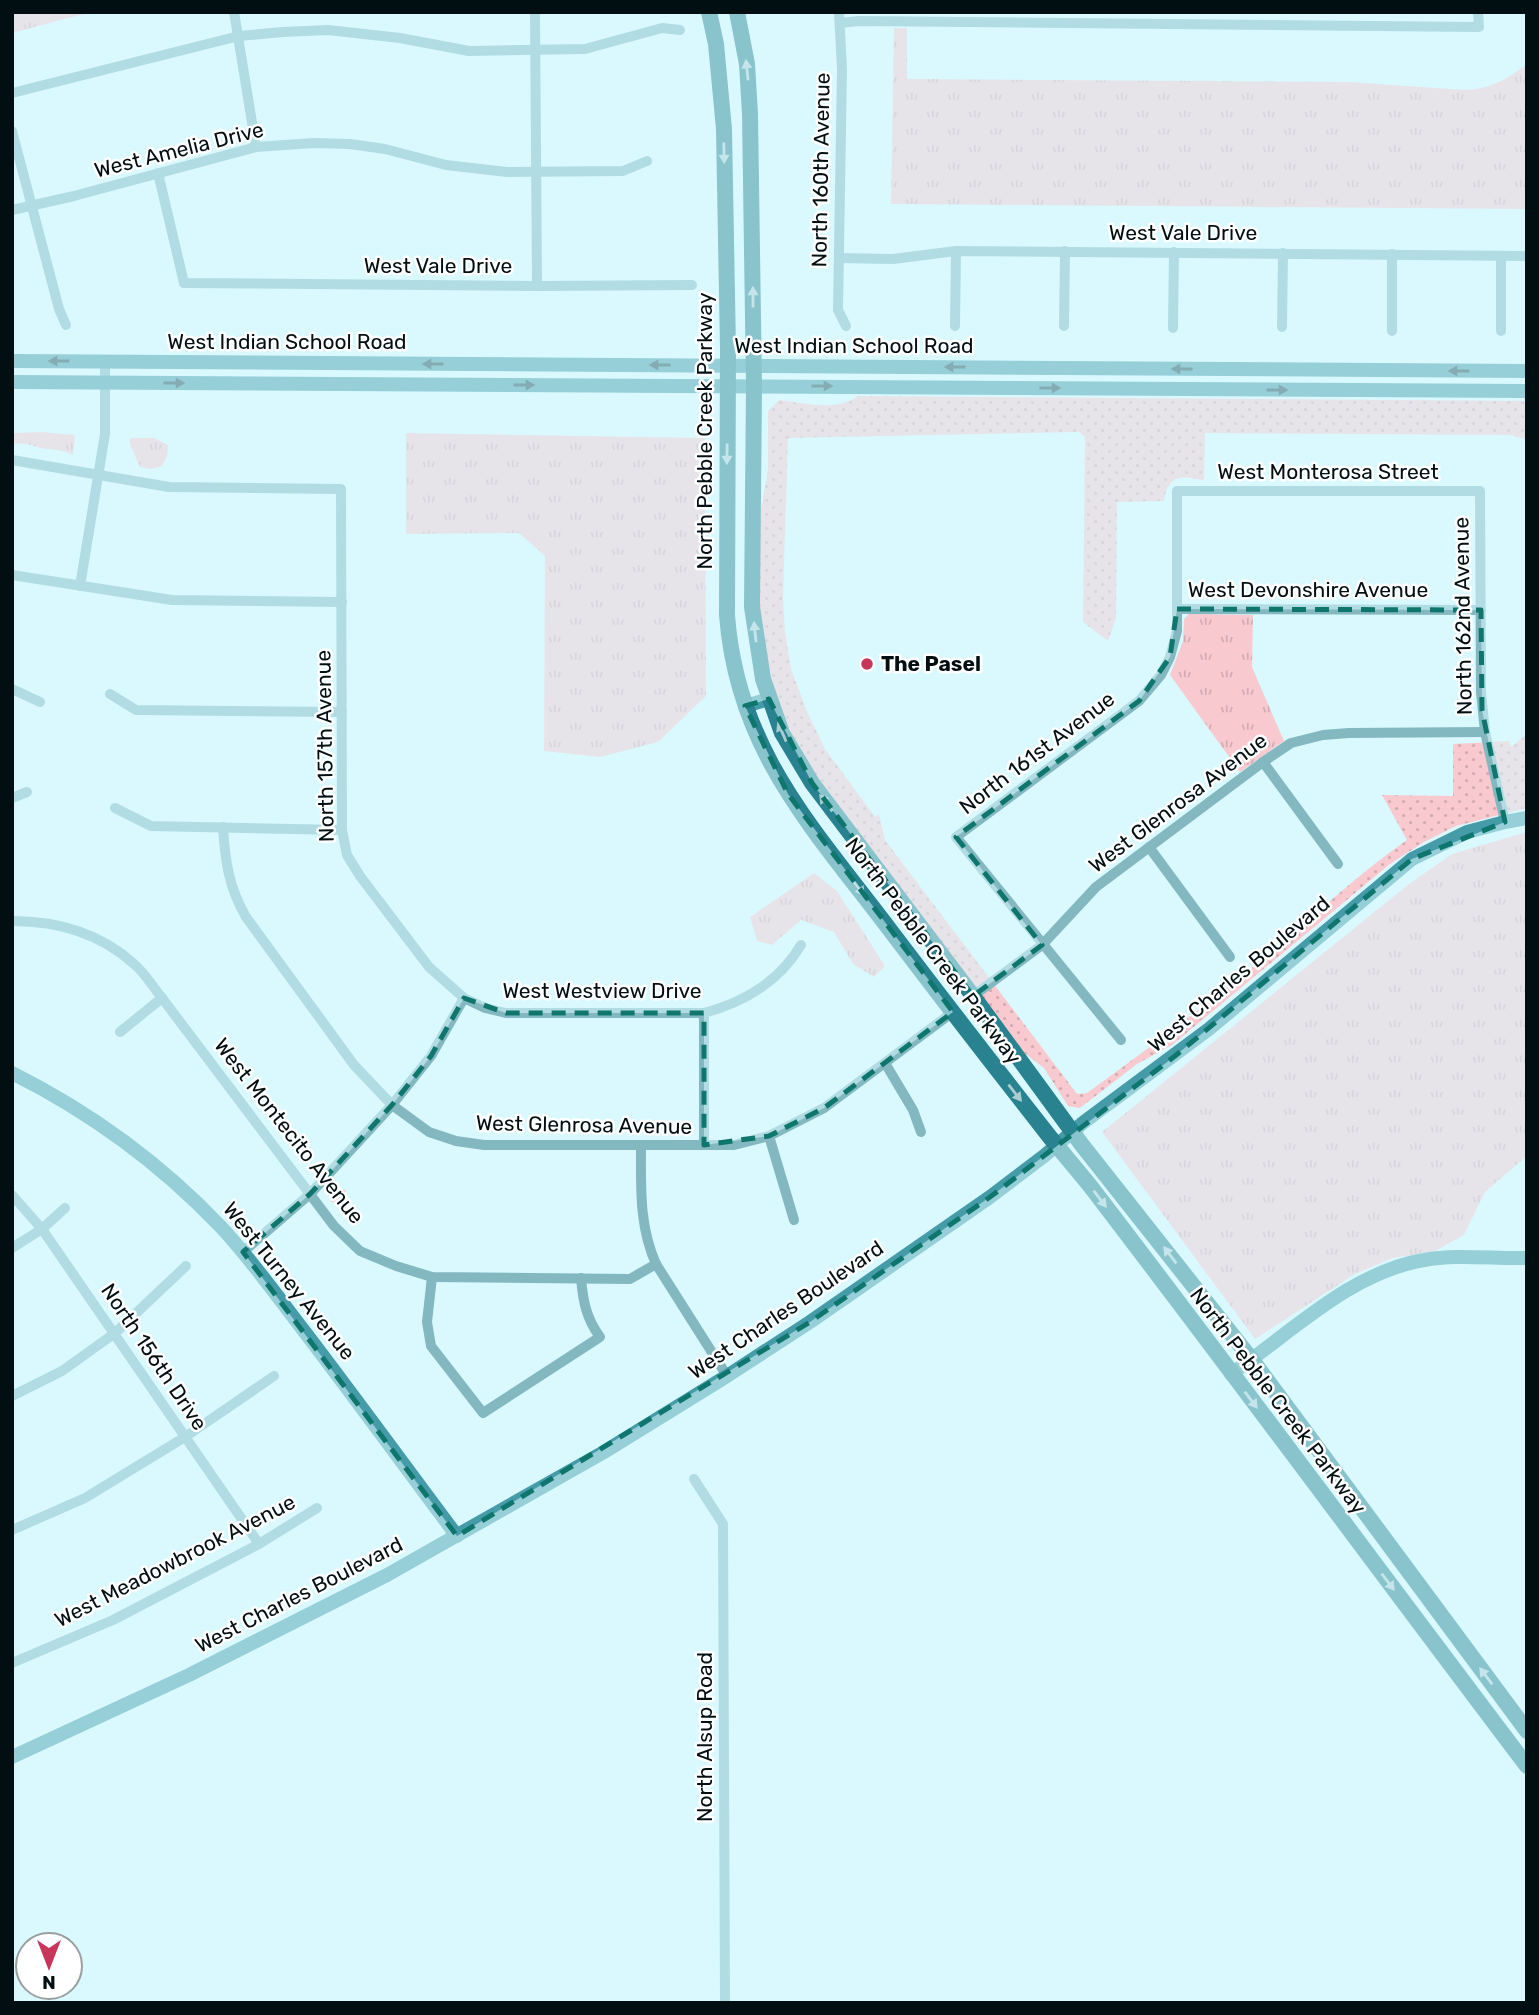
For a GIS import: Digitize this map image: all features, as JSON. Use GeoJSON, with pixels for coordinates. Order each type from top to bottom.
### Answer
{"type":"FeatureCollection","features":[{"type":"Feature","properties":{"kind":"main road","name":"North Pebble Creek Parkway"},"geometry":{"type":"LineString","coordinates":[[709,12],[716,44],[724,129],[728,366],[727,615],[732,658],[745,706],[770,765],[788,794],[1527,1766]]}},
{"type":"Feature","properties":{"kind":"main road","name":"North Pebble Creek Parkway"},"geometry":{"type":"LineString","coordinates":[[737,12],[747,64],[750,114],[754,366],[752,607],[757,649],[769,699],[790,749],[805,773],[1073,1131],[1252,1360],[1527,1731]]}},
{"type":"Feature","properties":{"kind":"main road","name":"West Indian School Road"},"geometry":{"type":"LineString","coordinates":[[12,361],[1527,371]]}},
{"type":"Feature","properties":{"kind":"main road","name":"West Indian School Road"},"geometry":{"type":"LineString","coordinates":[[12,382],[1527,391]]}},
{"type":"Feature","properties":{"kind":"main road"},"geometry":{"type":"LineString","coordinates":[[745,706],[769,699]]}},
{"type":"Feature","properties":{"kind":"main road","name":"West Charles Boulevard"},"geometry":{"type":"LineString","coordinates":[[12,1757],[200,1670],[387,1575],[604,1452],[727,1376],[990,1197],[1209,1028],[1412,859],[1467,832],[1527,818]]}},
{"type":"Feature","properties":{"kind":"main road","name":"West Turney Avenue"},"geometry":{"type":"LineString","coordinates":[[12,1073],[55,1095],[135,1150],[180,1187],[243,1252],[457,1536]]}},
{"type":"Feature","properties":{"kind":"main road"},"geometry":{"type":"LineString","coordinates":[[1231,1374],[1344,1292],[1392,1268],[1425,1259],[1527,1258]]}},
{"type":"Feature","properties":{"kind":"main road"},"geometry":{"type":"LineString","coordinates":[[1412,1614],[1430,1601]]}},
{"type":"Feature","properties":{"kind":"street"},"geometry":{"type":"LineString","coordinates":[[234,12],[256,147]]}},
{"type":"Feature","properties":{"kind":"street"},"geometry":{"type":"LineString","coordinates":[[535,12],[537,286]]}},
{"type":"Feature","properties":{"kind":"street"},"geometry":{"type":"LineString","coordinates":[[840,18],[859,21],[1037,18],[1479,27],[1478,12]]}},
{"type":"Feature","properties":{"kind":"street","name":"North 160th Avenue"},"geometry":{"type":"LineString","coordinates":[[840,18],[842,69],[838,310],[846,326]]}},
{"type":"Feature","properties":{"kind":"street"},"geometry":{"type":"LineString","coordinates":[[12,93],[239,36],[328,30],[400,38],[469,51],[535,51],[585,49],[662,28],[680,30]]}},
{"type":"Feature","properties":{"kind":"street"},"geometry":{"type":"LineString","coordinates":[[12,131],[59,309],[66,324]]}},
{"type":"Feature","properties":{"kind":"street","name":"West Amelia Drive"},"geometry":{"type":"LineString","coordinates":[[12,210],[256,147],[314,143],[350,144],[385,149],[446,165],[507,172],[624,171],[647,161]]}},
{"type":"Feature","properties":{"kind":"street","name":"West Vale Drive"},"geometry":{"type":"LineString","coordinates":[[158,173],[184,283],[692,285]]}},
{"type":"Feature","properties":{"kind":"street"},"geometry":{"type":"LineString","coordinates":[[956,251],[956,326]]}},
{"type":"Feature","properties":{"kind":"street","name":"West Vale Drive"},"geometry":{"type":"LineString","coordinates":[[839,258],[893,259],[956,251],[1527,256]]}},
{"type":"Feature","properties":{"kind":"street"},"geometry":{"type":"LineString","coordinates":[[1064,326],[1065,251]]}},
{"type":"Feature","properties":{"kind":"street"},"geometry":{"type":"LineString","coordinates":[[1173,328],[1174,253]]}},
{"type":"Feature","properties":{"kind":"street"},"geometry":{"type":"LineString","coordinates":[[1282,327],[1283,253]]}},
{"type":"Feature","properties":{"kind":"street"},"geometry":{"type":"LineString","coordinates":[[1392,254],[1392,331]]}},
{"type":"Feature","properties":{"kind":"street"},"geometry":{"type":"LineString","coordinates":[[1501,256],[1501,331]]}},
{"type":"Feature","properties":{"kind":"street"},"geometry":{"type":"LineString","coordinates":[[80,586],[105,434],[105,362]]}},
{"type":"Feature","properties":{"kind":"street"},"geometry":{"type":"LineString","coordinates":[[12,460],[99,476]]}},
{"type":"Feature","properties":{"kind":"street","name":"North 157th Avenue"},"geometry":{"type":"LineString","coordinates":[[99,476],[169,487],[341,489],[342,830],[347,855],[429,967],[464,998]]}},
{"type":"Feature","properties":{"kind":"street","name":"West Monterosa Street"},"geometry":{"type":"LineString","coordinates":[[1177,491],[1480,491]]}},
{"type":"Feature","properties":{"kind":"street","name":"North 161st Avenue"},"geometry":{"type":"LineString","coordinates":[[1121,1040],[956,836],[1139,701],[1161,675],[1170,657],[1177,631],[1177,491]]}},
{"type":"Feature","properties":{"kind":"street","name":"North 162nd Avenue"},"geometry":{"type":"LineString","coordinates":[[1480,491],[1481,692],[1485,732],[1505,822]]}},
{"type":"Feature","properties":{"kind":"street"},"geometry":{"type":"LineString","coordinates":[[12,575],[172,600],[342,602]]}},
{"type":"Feature","properties":{"kind":"street","name":"West Devonshire Avenue"},"geometry":{"type":"LineString","coordinates":[[1177,609],[1481,610]]}},
{"type":"Feature","properties":{"kind":"street"},"geometry":{"type":"LineString","coordinates":[[12,689],[40,702]]}},
{"type":"Feature","properties":{"kind":"street"},"geometry":{"type":"LineString","coordinates":[[110,694],[136,710],[342,712]]}},
{"type":"Feature","properties":{"kind":"street","name":"West Glenrosa Avenue"},"geometry":{"type":"LineString","coordinates":[[973,996],[1042,945],[1096,887],[1291,743],[1349,733],[1485,732]]}},
{"type":"Feature","properties":{"kind":"street"},"geometry":{"type":"LineString","coordinates":[[1263,762],[1338,864]]}},
{"type":"Feature","properties":{"kind":"street"},"geometry":{"type":"LineString","coordinates":[[12,798],[27,792]]}},
{"type":"Feature","properties":{"kind":"street"},"geometry":{"type":"LineString","coordinates":[[115,808],[151,826],[342,830]]}},
{"type":"Feature","properties":{"kind":"street","name":"West Glenrosa Avenue"},"geometry":{"type":"LineString","coordinates":[[223,827],[228,878],[235,899],[354,1065],[392,1105],[429,1132],[456,1141],[484,1145],[734,1145],[769,1136],[824,1108],[953,1012]]}},
{"type":"Feature","properties":{"kind":"street"},"geometry":{"type":"LineString","coordinates":[[1149,847],[1230,957]]}},
{"type":"Feature","properties":{"kind":"street","name":"West Montecito Avenue"},"geometry":{"type":"LineString","coordinates":[[12,921],[67,926],[104,941],[135,964],[334,1226],[360,1251],[432,1277],[630,1279],[656,1264]]}},
{"type":"Feature","properties":{"kind":"street","name":"West Westview Drive"},"geometry":{"type":"LineString","coordinates":[[464,998],[485,1008],[506,1013],[704,1013],[728,1007],[747,998],[788,966],[801,945]]}},
{"type":"Feature","properties":{"kind":"street"},"geometry":{"type":"LineString","coordinates":[[120,1032],[162,998]]}},
{"type":"Feature","properties":{"kind":"street"},"geometry":{"type":"LineString","coordinates":[[243,1252],[310,1194],[392,1105],[432,1056],[464,998]]}},
{"type":"Feature","properties":{"kind":"street"},"geometry":{"type":"LineString","coordinates":[[704,1013],[704,1145]]}},
{"type":"Feature","properties":{"kind":"street"},"geometry":{"type":"LineString","coordinates":[[885,1063],[913,1110],[921,1132]]}},
{"type":"Feature","properties":{"kind":"street"},"geometry":{"type":"LineString","coordinates":[[769,1136],[794,1220]]}},
{"type":"Feature","properties":{"kind":"street"},"geometry":{"type":"LineString","coordinates":[[641,1146],[643,1216],[648,1246],[656,1264],[727,1376]]}},
{"type":"Feature","properties":{"kind":"street","name":"North 156th Drive"},"geometry":{"type":"LineString","coordinates":[[12,1195],[41,1229],[115,1333],[259,1544]]}},
{"type":"Feature","properties":{"kind":"street"},"geometry":{"type":"LineString","coordinates":[[12,1248],[41,1229],[65,1208]]}},
{"type":"Feature","properties":{"kind":"street"},"geometry":{"type":"LineString","coordinates":[[12,1396],[62,1371],[115,1333],[186,1266]]}},
{"type":"Feature","properties":{"kind":"street"},"geometry":{"type":"LineString","coordinates":[[432,1277],[427,1322],[431,1346],[482,1413],[600,1336],[591,1324],[584,1306],[581,1278]]}},
{"type":"Feature","properties":{"kind":"street"},"geometry":{"type":"LineString","coordinates":[[12,1530],[85,1498],[186,1437],[274,1376]]}},
{"type":"Feature","properties":{"kind":"street","name":"North Alsup Road"},"geometry":{"type":"LineString","coordinates":[[694,1479],[723,1524],[724,2003]]}},
{"type":"Feature","properties":{"kind":"street","name":"West Meadowbrook Avenue"},"geometry":{"type":"LineString","coordinates":[[12,1663],[113,1620],[259,1544],[317,1508]]}},
{"type":"Feature","properties":{"kind":"highlighted area"},"geometry":{"type":"Polygon","coordinates":[[[1177,609],[1481,610],[1482,710],[1505,822],[1412,859],[1175,1056],[990,1197],[810,1322],[457,1536],[243,1252],[310,1194],[392,1105],[431,1056],[464,998],[506,1013],[704,1013],[704,1145],[769,1136],[824,1108],[953,1012],[788,794],[745,706],[769,699],[812,783],[973,996],[1042,945],[956,837],[1139,701],[1170,657],[1177,609]]]}},
{"type":"Feature","properties":{"kind":"green space"},"geometry":{"type":"Polygon","coordinates":[[[12,12],[91,12],[12,33],[12,12]]]}},
{"type":"Feature","properties":{"kind":"green space"},"geometry":{"type":"Polygon","coordinates":[[[894,28],[907,28],[907,79],[1349,82],[1465,90],[1483,88],[1498,82],[1527,64],[1527,209],[891,204],[894,28]]]}},
{"type":"Feature","properties":{"kind":"green space"},"geometry":{"type":"Polygon","coordinates":[[[858,396],[1527,401],[1527,440],[1511,435],[1205,433],[1204,481],[1183,478],[1173,481],[1164,501],[1117,502],[1116,618],[1108,641],[1083,622],[1085,437],[1079,432],[788,438],[783,596],[785,632],[791,669],[808,714],[825,749],[875,817],[879,814],[885,840],[1077,1094],[1087,1093],[1177,1026],[1266,956],[1370,867],[1407,840],[1382,795],[1453,796],[1453,744],[1509,741],[1511,747],[1527,734],[1527,808],[1456,826],[1424,842],[1390,864],[1172,1045],[1137,1064],[1080,1108],[1068,1106],[1044,1068],[1023,1052],[801,756],[769,678],[760,612],[760,515],[768,470],[768,411],[779,400],[830,405],[858,396]]]}},
{"type":"Feature","properties":{"kind":"green space"},"geometry":{"type":"Polygon","coordinates":[[[12,433],[75,435],[73,455],[27,444],[12,444],[12,433]]]}},
{"type":"Feature","properties":{"kind":"green space"},"geometry":{"type":"Polygon","coordinates":[[[406,433],[705,438],[706,696],[658,742],[600,757],[544,751],[545,556],[519,533],[406,534],[406,433]]]}},
{"type":"Feature","properties":{"kind":"green space"},"geometry":{"type":"Polygon","coordinates":[[[130,438],[154,438],[168,445],[162,466],[151,469],[140,467],[130,445],[130,438]]]}},
{"type":"Feature","properties":{"kind":"green space"},"geometry":{"type":"Polygon","coordinates":[[[1189,614],[1253,615],[1252,667],[1284,741],[1240,772],[1170,675],[1183,641],[1184,619],[1189,614]]]}},
{"type":"Feature","properties":{"kind":"green space"},"geometry":{"type":"Polygon","coordinates":[[[1527,832],[1527,1156],[1485,1192],[1464,1235],[1435,1251],[1393,1258],[1355,1274],[1255,1339],[1102,1132],[1409,884],[1452,854],[1527,832]]]}},
{"type":"Feature","properties":{"kind":"green space"},"geometry":{"type":"Polygon","coordinates":[[[814,873],[837,891],[885,966],[874,977],[853,964],[834,932],[801,920],[772,945],[757,941],[750,917],[814,873]]]}},
{"type":"Feature","properties":{"kind":"green space"},"geometry":{"type":"Polygon","coordinates":[[[332,1188],[346,1190],[344,1203],[331,1202],[332,1188]]]}},
{"type":"Feature","properties":{"kind":"place","name":"The Pasel"},"geometry":{"type":"Point","coordinates":[867,664]}}]}
